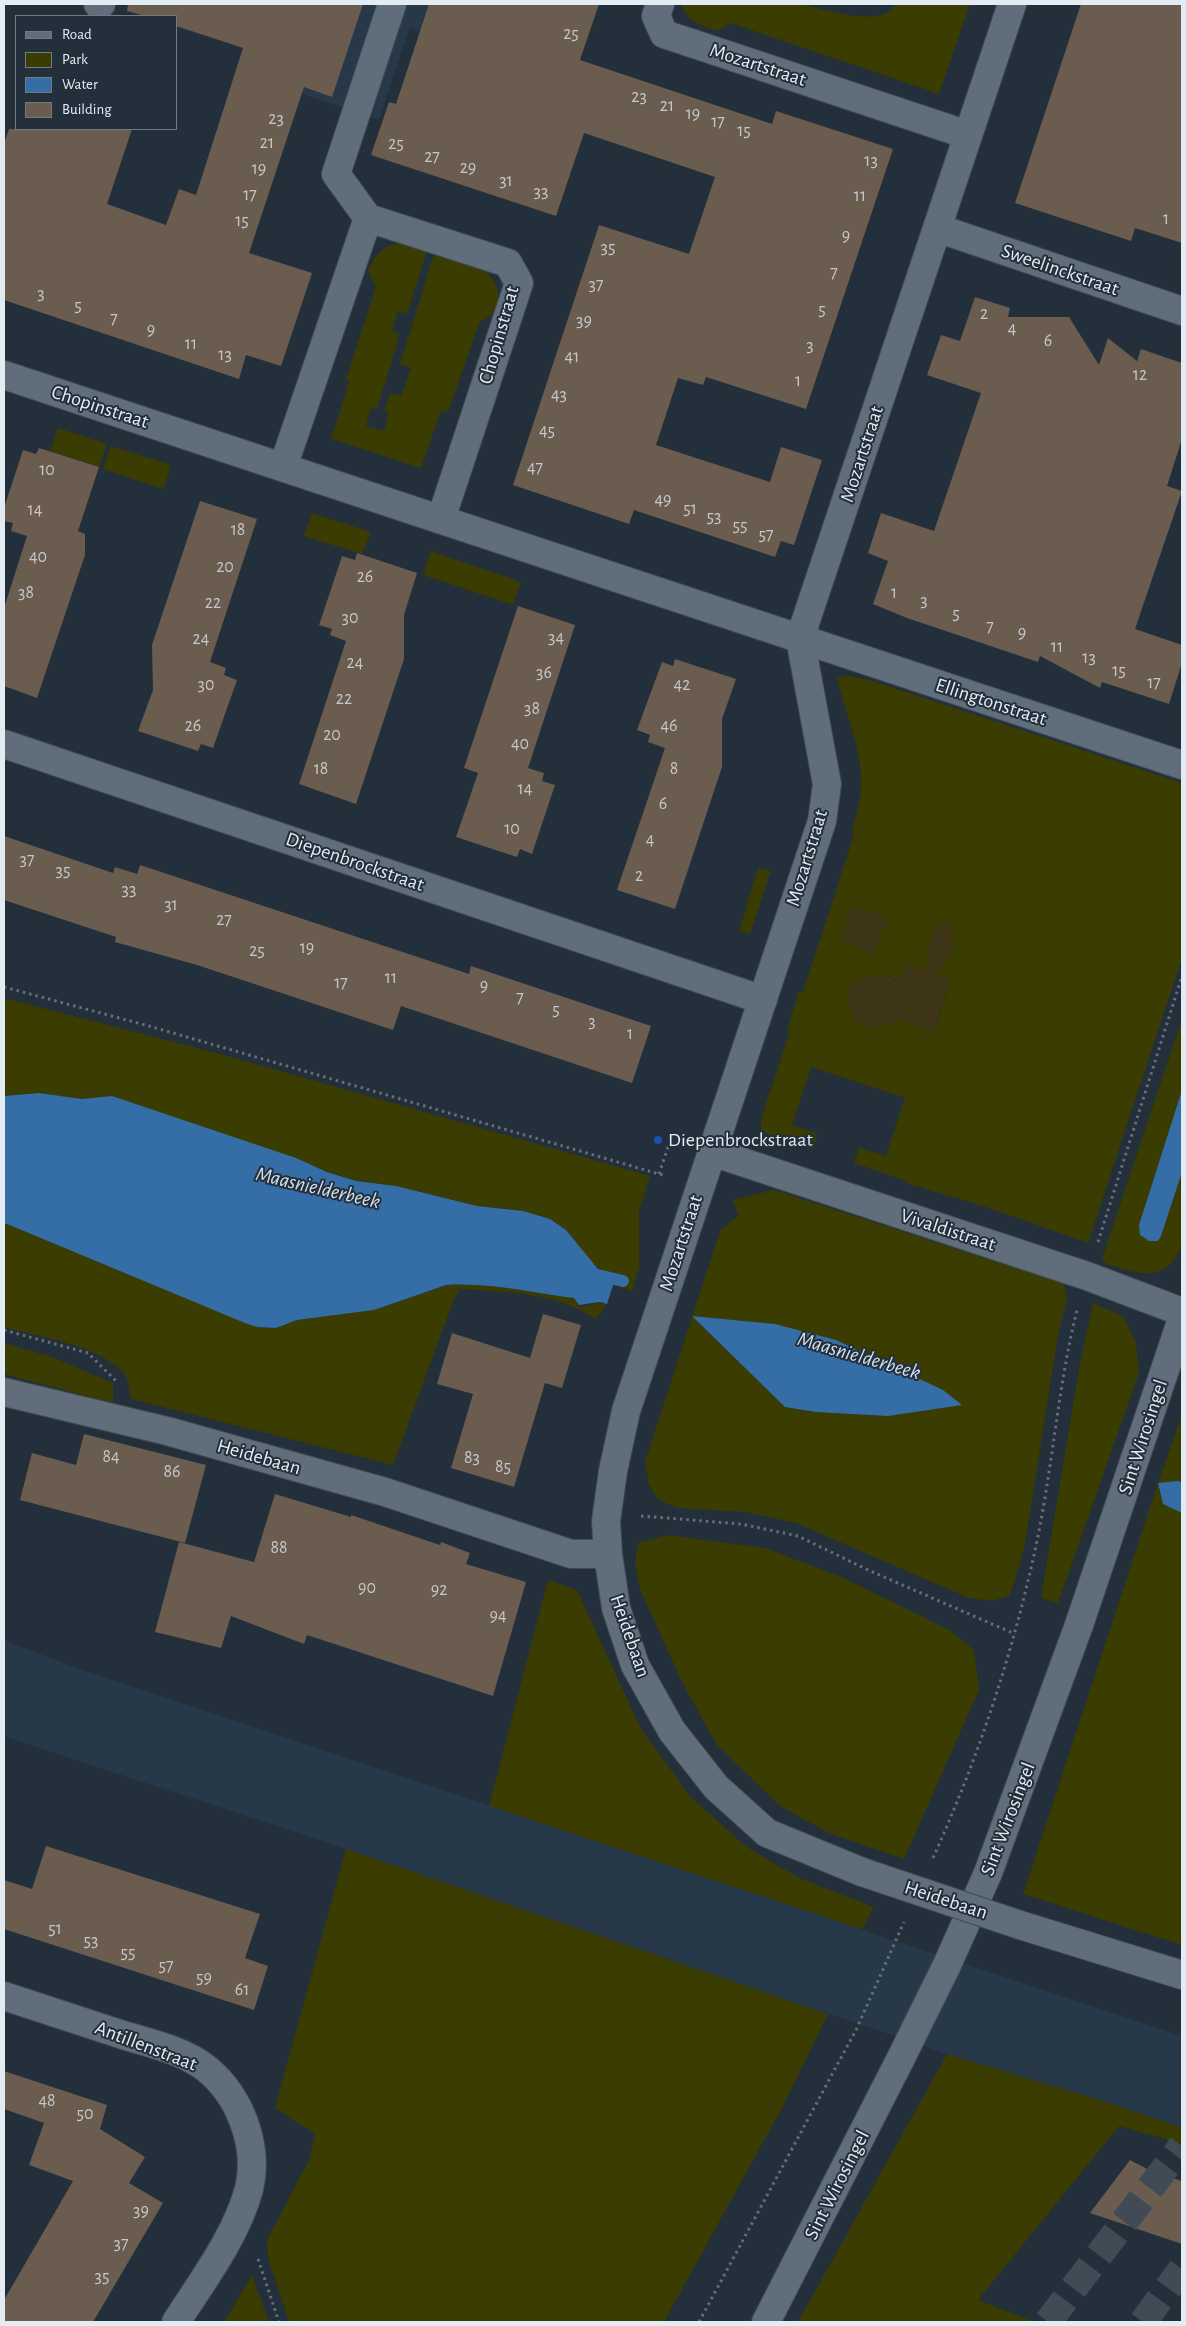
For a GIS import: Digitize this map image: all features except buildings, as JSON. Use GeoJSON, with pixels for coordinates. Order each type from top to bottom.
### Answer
{"type":"FeatureCollection","features":[{"type":"Feature","properties":{"kind":"street"},"geometry":{"type":"LineString","coordinates":[[282,468],[368,218],[336,174],[392,4]]}},
{"type":"Feature","properties":{"kind":"street","name":"Mozartstraat"},"geometry":{"type":"LineString","coordinates":[[660,4],[656,16],[664,34],[968,135]]}},
{"type":"Feature","properties":{"kind":"street","name":"Mozartstraat"},"geometry":{"type":"LineString","coordinates":[[608,1554],[606,1521],[613,1471],[626,1411],[822,821],[827,784],[800,638],[1012,4]]}},
{"type":"Feature","properties":{"kind":"street","name":"Chopinstraat"},"geometry":{"type":"LineString","coordinates":[[368,218],[508,263],[519,283],[440,519]]}},
{"type":"Feature","properties":{"kind":"street","name":"Sweelinckstraat"},"geometry":{"type":"LineString","coordinates":[[937,228],[1182,311]]}},
{"type":"Feature","properties":{"kind":"street","name":"Chopinstraat"},"geometry":{"type":"LineString","coordinates":[[4,375],[800,638]]}},
{"type":"Feature","properties":{"kind":"street","name":"Ellingtonstraat"},"geometry":{"type":"LineString","coordinates":[[800,638],[1182,765]]}},
{"type":"Feature","properties":{"kind":"street","name":"Diepenbrockstraat"},"geometry":{"type":"LineString","coordinates":[[4,744],[762,1000]]}},
{"type":"Feature","properties":{"kind":"street","name":"Vivaldistraat"},"geometry":{"type":"LineString","coordinates":[[712,1152],[1087,1276],[1182,1312]]}},
{"type":"Feature","properties":{"kind":"street","name":"Sint Wirosingel"},"geometry":{"type":"LineString","coordinates":[[766,2322],[939,1982],[988,1873],[1083,1615],[1182,1319]]}},
{"type":"Feature","properties":{"kind":"street","name":"Heidebaan"},"geometry":{"type":"LineString","coordinates":[[4,1392],[167,1431],[385,1492],[571,1554],[608,1554],[616,1608],[635,1665],[672,1730],[716,1786],[767,1833],[862,1872],[1182,1975]]}},
{"type":"Feature","properties":{"kind":"street","name":"Antillenstraat"},"geometry":{"type":"LineString","coordinates":[[4,1996],[155,2045],[188,2058],[206,2069],[223,2085],[240,2112],[248,2134],[252,2156],[249,2188],[232,2231],[176,2322]]}},
{"type":"Feature","properties":{"kind":"path"},"geometry":{"type":"LineString","coordinates":[[929,1867],[971,1767],[1016,1634],[1037,1539],[1068,1345],[1087,1276],[1182,976]]}},
{"type":"Feature","properties":{"kind":"path"},"geometry":{"type":"LineString","coordinates":[[4,987],[149,1026],[700,1186]]}},
{"type":"Feature","properties":{"kind":"path"},"geometry":{"type":"LineString","coordinates":[[659,1174],[669,1144]]}},
{"type":"Feature","properties":{"kind":"path"},"geometry":{"type":"LineString","coordinates":[[4,1330],[88,1354],[121,1386]]}},
{"type":"Feature","properties":{"kind":"path"},"geometry":{"type":"LineString","coordinates":[[606,1521],[644,1515],[741,1524],[798,1536],[868,1570],[1016,1634]]}},
{"type":"Feature","properties":{"kind":"path"},"geometry":{"type":"LineString","coordinates":[[699,2322],[857,2028],[906,1918]]}},
{"type":"Feature","properties":{"kind":"path"},"geometry":{"type":"LineString","coordinates":[[232,2231],[255,2250],[278,2322]]}},
{"type":"Feature","properties":{"kind":"shaded area"},"geometry":{"type":"Polygon","coordinates":[[[315,4],[465,4],[452,42],[410,27],[379,120],[286,88],[315,4]]]}},
{"type":"Feature","properties":{"kind":"shaded area"},"geometry":{"type":"Polygon","coordinates":[[[4,1640],[74,1667],[1182,2036],[1182,2128],[1112,2104],[947,2054],[346,1849],[4,1736],[4,1640]]]}},
{"type":"Feature","properties":{"kind":"green space"},"geometry":{"type":"Polygon","coordinates":[[[797,3],[836,13],[878,16],[889,12],[896,4],[970,4],[939,94],[731,23],[717,31],[700,24],[687,15],[681,4],[797,3]]]}},
{"type":"Feature","properties":{"kind":"green space"},"geometry":{"type":"Polygon","coordinates":[[[404,242],[428,248],[407,314],[398,311],[392,331],[400,334],[377,409],[371,408],[366,426],[384,431],[389,413],[384,411],[390,393],[401,396],[411,368],[400,364],[435,251],[471,263],[482,270],[491,277],[497,287],[498,299],[494,313],[479,323],[448,413],[441,411],[421,468],[331,439],[349,382],[346,380],[376,286],[368,271],[374,259],[382,250],[391,245],[404,242]]]}},
{"type":"Feature","properties":{"kind":"green space"},"geometry":{"type":"Polygon","coordinates":[[[58,428],[107,444],[99,467],[50,451],[58,428]]]}},
{"type":"Feature","properties":{"kind":"green space"},"geometry":{"type":"Polygon","coordinates":[[[111,446],[171,465],[163,489],[103,469],[111,446]]]}},
{"type":"Feature","properties":{"kind":"green space"},"geometry":{"type":"Polygon","coordinates":[[[312,513],[371,532],[362,554],[304,536],[312,513]]]}},
{"type":"Feature","properties":{"kind":"green space"},"geometry":{"type":"Polygon","coordinates":[[[431,551],[521,582],[513,605],[423,575],[431,551]]]}},
{"type":"Feature","properties":{"kind":"green space"},"geometry":{"type":"Polygon","coordinates":[[[845,675],[869,680],[1182,783],[1182,958],[1088,1243],[986,1207],[906,1183],[907,1181],[854,1163],[859,1148],[886,1156],[905,1098],[811,1067],[792,1125],[818,1134],[813,1149],[767,1134],[761,1128],[761,1119],[790,1031],[787,1030],[799,992],[803,992],[854,835],[851,834],[861,794],[860,768],[856,743],[837,679],[845,675]],[[927,950],[927,971],[898,982],[889,975],[853,1017],[858,1022],[871,1028],[896,1019],[934,1031],[951,979],[934,973],[936,968],[927,950]]]}},
{"type":"Feature","properties":{"kind":"green space"},"geometry":{"type":"Polygon","coordinates":[[[758,868],[771,871],[750,934],[739,931],[758,868]]]}},
{"type":"Feature","properties":{"kind":"green space"},"geometry":{"type":"Polygon","coordinates":[[[4,998],[220,1054],[650,1176],[639,1211],[639,1267],[632,1291],[615,1286],[617,1280],[608,1278],[595,1264],[593,1265],[566,1230],[550,1219],[509,1209],[477,1206],[396,1186],[356,1181],[112,1096],[82,1099],[39,1093],[4,1096],[4,998]]]}},
{"type":"Feature","properties":{"kind":"green space"},"geometry":{"type":"Polygon","coordinates":[[[1182,1019],[1182,1090],[1139,1225],[1158,1241],[1182,1172],[1182,1244],[1169,1266],[1160,1271],[1141,1273],[1130,1271],[1107,1264],[1103,1261],[1103,1256],[1182,1019]]]}},
{"type":"Feature","properties":{"kind":"green space"},"geometry":{"type":"Polygon","coordinates":[[[774,1190],[1064,1284],[1067,1299],[1058,1335],[1024,1550],[1010,1595],[992,1601],[969,1598],[796,1523],[745,1512],[677,1508],[659,1500],[649,1485],[645,1462],[692,1316],[720,1231],[739,1215],[732,1200],[774,1190]],[[692,1316],[785,1407],[816,1412],[888,1416],[775,1324],[692,1316]]]}},
{"type":"Feature","properties":{"kind":"green space"},"geometry":{"type":"Polygon","coordinates":[[[4,1224],[257,1327],[276,1328],[297,1320],[374,1310],[447,1285],[495,1286],[574,1298],[579,1307],[599,1303],[607,1305],[595,1319],[564,1303],[547,1298],[460,1289],[454,1299],[393,1465],[131,1399],[128,1382],[123,1372],[99,1355],[67,1343],[4,1327],[4,1224]]]}},
{"type":"Feature","properties":{"kind":"green space"},"geometry":{"type":"Polygon","coordinates":[[[1093,1303],[1123,1316],[1136,1343],[1139,1373],[1058,1603],[1041,1598],[1079,1368],[1093,1303]]]}},
{"type":"Feature","properties":{"kind":"green space"},"geometry":{"type":"Polygon","coordinates":[[[4,1343],[52,1357],[113,1383],[113,1403],[4,1374],[4,1343]]]}},
{"type":"Feature","properties":{"kind":"green space"},"geometry":{"type":"Polygon","coordinates":[[[1182,1415],[1182,1482],[1158,1484],[1163,1504],[1182,1513],[1182,1945],[1023,1894],[1158,1483],[1182,1415]]]}},
{"type":"Feature","properties":{"kind":"green space"},"geometry":{"type":"Polygon","coordinates":[[[667,1535],[765,1548],[844,1578],[951,1631],[974,1650],[979,1690],[904,1859],[829,1833],[780,1806],[716,1744],[681,1680],[640,1589],[635,1564],[638,1543],[667,1535]]]}},
{"type":"Feature","properties":{"kind":"green space"},"geometry":{"type":"Polygon","coordinates":[[[548,1580],[577,1590],[641,1729],[690,1796],[744,1845],[771,1862],[802,1879],[874,1907],[862,1929],[489,1806],[548,1580]]]}},
{"type":"Feature","properties":{"kind":"green space"},"geometry":{"type":"Polygon","coordinates":[[[346,1849],[828,2014],[784,2104],[664,2322],[289,2322],[268,2258],[267,2240],[309,2160],[315,2134],[275,2108],[346,1849]]]}},
{"type":"Feature","properties":{"kind":"green space"},"geometry":{"type":"Polygon","coordinates":[[[947,2054],[1112,2104],[1182,2128],[1182,2144],[1119,2126],[978,2300],[1035,2322],[798,2322],[947,2054]]]}},
{"type":"Feature","properties":{"kind":"green space"},"geometry":{"type":"Polygon","coordinates":[[[252,2275],[269,2322],[224,2322],[252,2275]]]}},
{"type":"Feature","properties":{"kind":"sand"},"geometry":{"type":"Polygon","coordinates":[[[854,905],[888,919],[872,955],[839,939],[854,905]]]}},
{"type":"Feature","properties":{"kind":"sand"},"geometry":{"type":"Polygon","coordinates":[[[944,923],[952,926],[952,949],[945,963],[940,969],[936,968],[934,973],[951,979],[933,1032],[896,1019],[881,1027],[869,1027],[858,1022],[851,1012],[848,1002],[850,991],[856,981],[869,976],[881,975],[891,977],[898,982],[906,963],[927,971],[927,950],[934,929],[944,923]]]}},
{"type":"Feature","properties":{"kind":"water"},"geometry":{"type":"Polygon","coordinates":[[[1182,1090],[1182,1172],[1161,1236],[1158,1241],[1149,1241],[1140,1235],[1139,1225],[1182,1090]]]}},
{"type":"Feature","properties":{"kind":"water"},"geometry":{"type":"Polygon","coordinates":[[[39,1093],[82,1099],[112,1096],[296,1158],[327,1172],[356,1181],[396,1186],[477,1206],[523,1211],[550,1219],[566,1230],[607,1280],[614,1282],[607,1304],[600,1302],[579,1305],[574,1298],[494,1286],[462,1284],[446,1285],[374,1310],[297,1320],[276,1328],[257,1327],[245,1323],[4,1224],[4,1096],[39,1093]]]}},
{"type":"Feature","properties":{"kind":"water"},"geometry":{"type":"Polygon","coordinates":[[[692,1316],[775,1324],[836,1340],[943,1390],[962,1405],[888,1416],[816,1412],[785,1407],[692,1316]]]}},
{"type":"Feature","properties":{"kind":"water"},"geometry":{"type":"Polygon","coordinates":[[[1182,1482],[1182,1513],[1163,1504],[1158,1483],[1182,1482]]]}},
{"type":"Feature","properties":{"kind":"waterway","name":"Maasnielderbeek"},"geometry":{"type":"LineString","coordinates":[[589,1273],[623,1281]]}},
{"type":"Feature","properties":{"kind":"tunnel"},"geometry":{"type":"LineString","coordinates":[[1048,2322],[1182,2146]]}},
{"type":"Feature","properties":{"kind":"tunnel"},"geometry":{"type":"LineString","coordinates":[[1143,2322],[1182,2269]]}},
{"type":"Feature","properties":{"kind":"place","name":"Diepenbrockstraat"},"geometry":{"type":"Point","coordinates":[658,1140]}}]}
